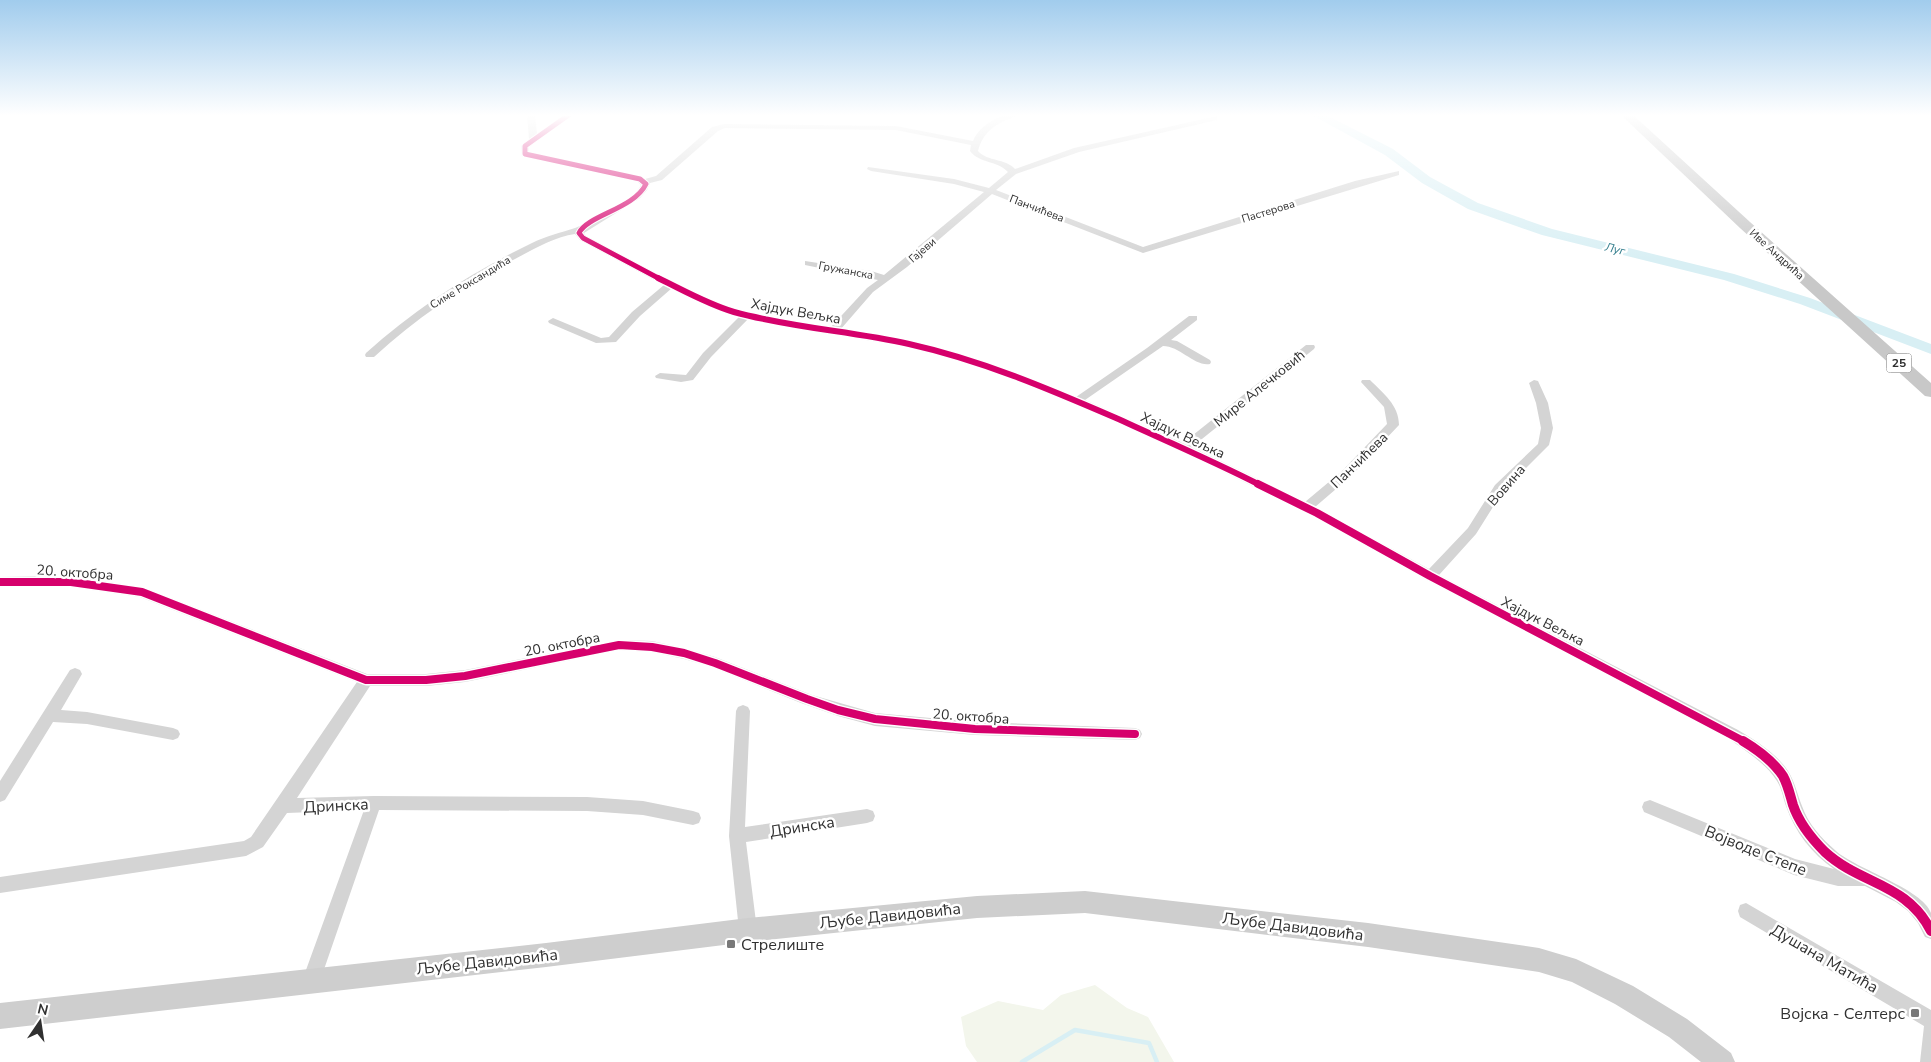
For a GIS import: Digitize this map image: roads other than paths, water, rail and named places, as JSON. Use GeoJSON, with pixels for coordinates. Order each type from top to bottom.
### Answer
{"type":"FeatureCollection","features":[{"type":"Feature","properties":{"kind":"main road","name":"Иве Андрића"},"geometry":{"type":"LineString","coordinates":[[1678,164],[1931,392]]}},
{"type":"Feature","properties":{"kind":"main road","name":"Љубе Давидовића"},"geometry":{"type":"LineString","coordinates":[[0,1016],[748,930],[978,907],[1085,902],[1395,938],[1521,957],[1576,971],[1608,986],[1650,1009],[1722,1062]]}},
{"type":"Feature","properties":{"kind":"street"},"geometry":{"type":"LineString","coordinates":[[566,164],[646,182],[659,178],[676,164]]}},
{"type":"Feature","properties":{"kind":"street"},"geometry":{"type":"LineString","coordinates":[[999,164],[1007,166],[1013,172]]}},
{"type":"Feature","properties":{"kind":"street","name":"Гајеви"},"geometry":{"type":"LineString","coordinates":[[834,330],[870,290],[904,265],[988,192],[1013,172],[1038,164]]}},
{"type":"Feature","properties":{"kind":"street","name":"Панчићева"},"geometry":{"type":"LineString","coordinates":[[871,169],[954,182],[1035,206],[1140,250]]}},
{"type":"Feature","properties":{"kind":"street","name":"Пастерова"},"geometry":{"type":"LineString","coordinates":[[1140,250],[1358,182],[1396,173]]}},
{"type":"Feature","properties":{"kind":"street"},"geometry":{"type":"LineString","coordinates":[[580,230],[642,192],[646,182]]}},
{"type":"Feature","properties":{"kind":"street","name":"Хајдук Вељка"},"geometry":{"type":"LineString","coordinates":[[580,230],[579,233],[583,238],[702,300],[747,315],[776,322],[834,330],[909,344],[994,368],[1077,400],[1184,448],[1306,508],[1430,576],[1733,734],[1766,757],[1786,782],[1794,808],[1810,837],[1833,859],[1865,878],[1902,896],[1918,908],[1927,919],[1931,931]]}},
{"type":"Feature","properties":{"kind":"street","name":"Симе Роксандића"},"geometry":{"type":"LineString","coordinates":[[370,354],[392,334],[447,294],[534,245],[570,231],[580,230]]}},
{"type":"Feature","properties":{"kind":"street","name":"Гружанска"},"geometry":{"type":"LineString","coordinates":[[808,263],[871,274],[885,279]]}},
{"type":"Feature","properties":{"kind":"street"},"geometry":{"type":"LineString","coordinates":[[553,321],[600,341],[612,340],[636,314],[671,284]]}},
{"type":"Feature","properties":{"kind":"street"},"geometry":{"type":"LineString","coordinates":[[660,376],[681,379],[689,378],[707,356],[747,315]]}},
{"type":"Feature","properties":{"kind":"street"},"geometry":{"type":"LineString","coordinates":[[1077,400],[1160,343],[1192,318]]}},
{"type":"Feature","properties":{"kind":"street"},"geometry":{"type":"LineString","coordinates":[[1160,343],[1173,343],[1206,362]]}},
{"type":"Feature","properties":{"kind":"street","name":"Мире Алечковић"},"geometry":{"type":"LineString","coordinates":[[1184,448],[1310,347]]}},
{"type":"Feature","properties":{"kind":"street","name":"Панчићева"},"geometry":{"type":"LineString","coordinates":[[1306,508],[1346,474],[1393,425],[1394,416],[1391,409],[1366,382]]}},
{"type":"Feature","properties":{"kind":"street","name":"Вовина"},"geometry":{"type":"LineString","coordinates":[[1430,576],[1472,531],[1499,488],[1543,445],[1547,428],[1542,403],[1534,383]]}},
{"type":"Feature","properties":{"kind":"street","name":"20. октобра"},"geometry":{"type":"LineString","coordinates":[[0,582],[47,580],[76,582],[104,584],[142,592],[366,680],[426,680],[465,676],[619,645],[645,644],[751,676],[826,706],[870,718],[976,730],[1135,734]]}},
{"type":"Feature","properties":{"kind":"street"},"geometry":{"type":"LineString","coordinates":[[0,795],[75,674]]}},
{"type":"Feature","properties":{"kind":"street"},"geometry":{"type":"LineString","coordinates":[[0,885],[246,848],[257,842],[366,680]]}},
{"type":"Feature","properties":{"kind":"street"},"geometry":{"type":"LineString","coordinates":[[744,711],[737,836],[748,930]]}},
{"type":"Feature","properties":{"kind":"street"},"geometry":{"type":"LineString","coordinates":[[49,715],[87,718],[173,734]]}},
{"type":"Feature","properties":{"kind":"street"},"geometry":{"type":"LineString","coordinates":[[311,981],[374,803]]}},
{"type":"Feature","properties":{"kind":"street","name":"Дринска"},"geometry":{"type":"LineString","coordinates":[[283,806],[374,803],[587,804],[643,808],[693,818]]}},
{"type":"Feature","properties":{"kind":"street","name":"Војводе Степе"},"geometry":{"type":"LineString","coordinates":[[1650,806],[1794,867],[1838,878],[1865,878]]}},
{"type":"Feature","properties":{"kind":"street","name":"Дринска"},"geometry":{"type":"LineString","coordinates":[[737,836],[867,816]]}},
{"type":"Feature","properties":{"kind":"street","name":"Душана Матића"},"geometry":{"type":"LineString","coordinates":[[1746,911],[1931,1020]]}},
{"type":"Feature","properties":{"kind":"street"},"geometry":{"type":"LineString","coordinates":[[1929,1062],[1931,1031]]}},
{"type":"Feature","properties":{"kind":"waterway","name":"Луг"},"geometry":{"type":"LineString","coordinates":[[1404,164],[1426,180],[1473,206],[1547,232],[1729,277],[1805,301],[1931,349]]}},
{"type":"Feature","properties":{"kind":"waterway"},"geometry":{"type":"LineString","coordinates":[[1022,1062],[1075,1030],[1149,1043],[1157,1062]]}},
{"type":"Feature","properties":{"kind":"place","name":"Стрелиште"},"geometry":{"type":"Point","coordinates":[731,944]}},
{"type":"Feature","properties":{"kind":"place","name":"Војска - Селтерс"},"geometry":{"type":"Point","coordinates":[1915,1013]}}]}
